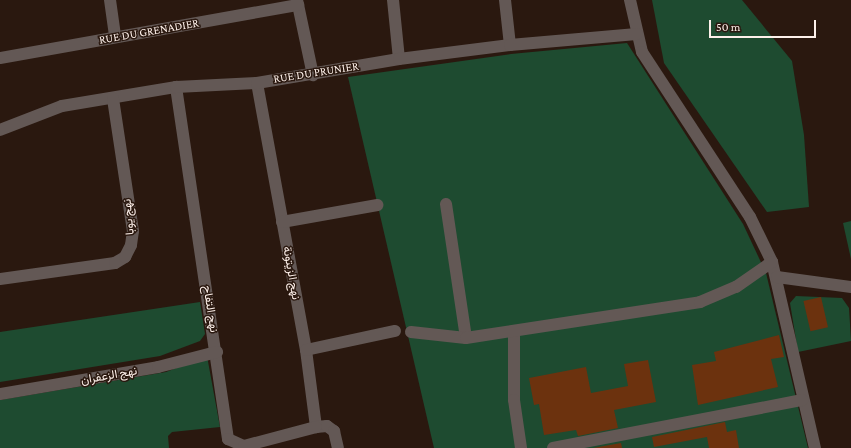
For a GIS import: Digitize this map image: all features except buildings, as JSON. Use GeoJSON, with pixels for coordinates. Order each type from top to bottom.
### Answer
{"type":"FeatureCollection","features":[{"type":"Feature","properties":{"kind":"street"},"geometry":{"type":"LineString","coordinates":[[110,0],[115,37]]}},
{"type":"Feature","properties":{"kind":"street"},"geometry":{"type":"LineString","coordinates":[[393,0],[399,59]]}},
{"type":"Feature","properties":{"kind":"street"},"geometry":{"type":"LineString","coordinates":[[505,0],[510,45]]}},
{"type":"Feature","properties":{"kind":"street"},"geometry":{"type":"LineString","coordinates":[[630,0],[642,52],[750,217],[772,262],[777,277],[802,400],[815,448]]}},
{"type":"Feature","properties":{"kind":"street"},"geometry":{"type":"LineString","coordinates":[[298,3],[313,75]]}},
{"type":"Feature","properties":{"kind":"street","name":"RUE DU GRENADIER"},"geometry":{"type":"LineString","coordinates":[[0,58],[298,3]]}},
{"type":"Feature","properties":{"kind":"street","name":"RUE DU PRUNIER"},"geometry":{"type":"LineString","coordinates":[[0,130],[49,110],[176,87],[257,83],[313,75],[399,59],[510,45],[637,34]]}},
{"type":"Feature","properties":{"kind":"street","name":"نهج الزيتونة"},"geometry":{"type":"LineString","coordinates":[[257,83],[306,350],[316,427]]}},
{"type":"Feature","properties":{"kind":"street","name":"نهج التفاح"},"geometry":{"type":"LineString","coordinates":[[176,87],[217,352],[225,428],[228,439],[234,445],[251,445],[316,427]]}},
{"type":"Feature","properties":{"kind":"street","name":"نهج يوبا"},"geometry":{"type":"LineString","coordinates":[[0,279],[115,263],[125,257],[132,244],[132,231],[113,98]]}},
{"type":"Feature","properties":{"kind":"street"},"geometry":{"type":"LineString","coordinates":[[446,204],[466,338]]}},
{"type":"Feature","properties":{"kind":"street"},"geometry":{"type":"LineString","coordinates":[[282,222],[377,205]]}},
{"type":"Feature","properties":{"kind":"street"},"geometry":{"type":"LineString","coordinates":[[411,332],[466,338],[700,302],[736,287],[772,262]]}},
{"type":"Feature","properties":{"kind":"street"},"geometry":{"type":"LineString","coordinates":[[777,277],[851,287]]}},
{"type":"Feature","properties":{"kind":"street"},"geometry":{"type":"LineString","coordinates":[[306,350],[395,331]]}},
{"type":"Feature","properties":{"kind":"street"},"geometry":{"type":"LineString","coordinates":[[514,331],[514,400],[521,448]]}},
{"type":"Feature","properties":{"kind":"street","name":"نهج الزعفران"},"geometry":{"type":"LineString","coordinates":[[0,394],[158,367],[217,352]]}},
{"type":"Feature","properties":{"kind":"street"},"geometry":{"type":"LineString","coordinates":[[553,448],[802,400]]}},
{"type":"Feature","properties":{"kind":"street"},"geometry":{"type":"LineString","coordinates":[[316,427],[327,426],[334,431],[338,448]]}},
{"type":"Feature","properties":{"kind":"green space"},"geometry":{"type":"Polygon","coordinates":[[[652,0],[742,0],[792,61],[804,135],[809,207],[767,212],[664,63],[652,0]]]}},
{"type":"Feature","properties":{"kind":"green space"},"geometry":{"type":"Polygon","coordinates":[[[627,43],[743,224],[766,273],[808,448],[434,448],[348,77],[511,54],[627,43]]]}},
{"type":"Feature","properties":{"kind":"green space"},"geometry":{"type":"Polygon","coordinates":[[[851,221],[851,259],[843,223],[851,221]]]}},
{"type":"Feature","properties":{"kind":"green space"},"geometry":{"type":"Polygon","coordinates":[[[796,296],[842,298],[849,308],[851,341],[798,352],[790,303],[796,296]]]}},
{"type":"Feature","properties":{"kind":"green space"},"geometry":{"type":"Polygon","coordinates":[[[200,302],[205,334],[200,341],[160,356],[0,382],[0,332],[200,302]]]}},
{"type":"Feature","properties":{"kind":"green space"},"geometry":{"type":"Polygon","coordinates":[[[207,356],[220,427],[172,432],[168,436],[169,448],[0,448],[0,400],[166,372],[207,356]]]}}]}
